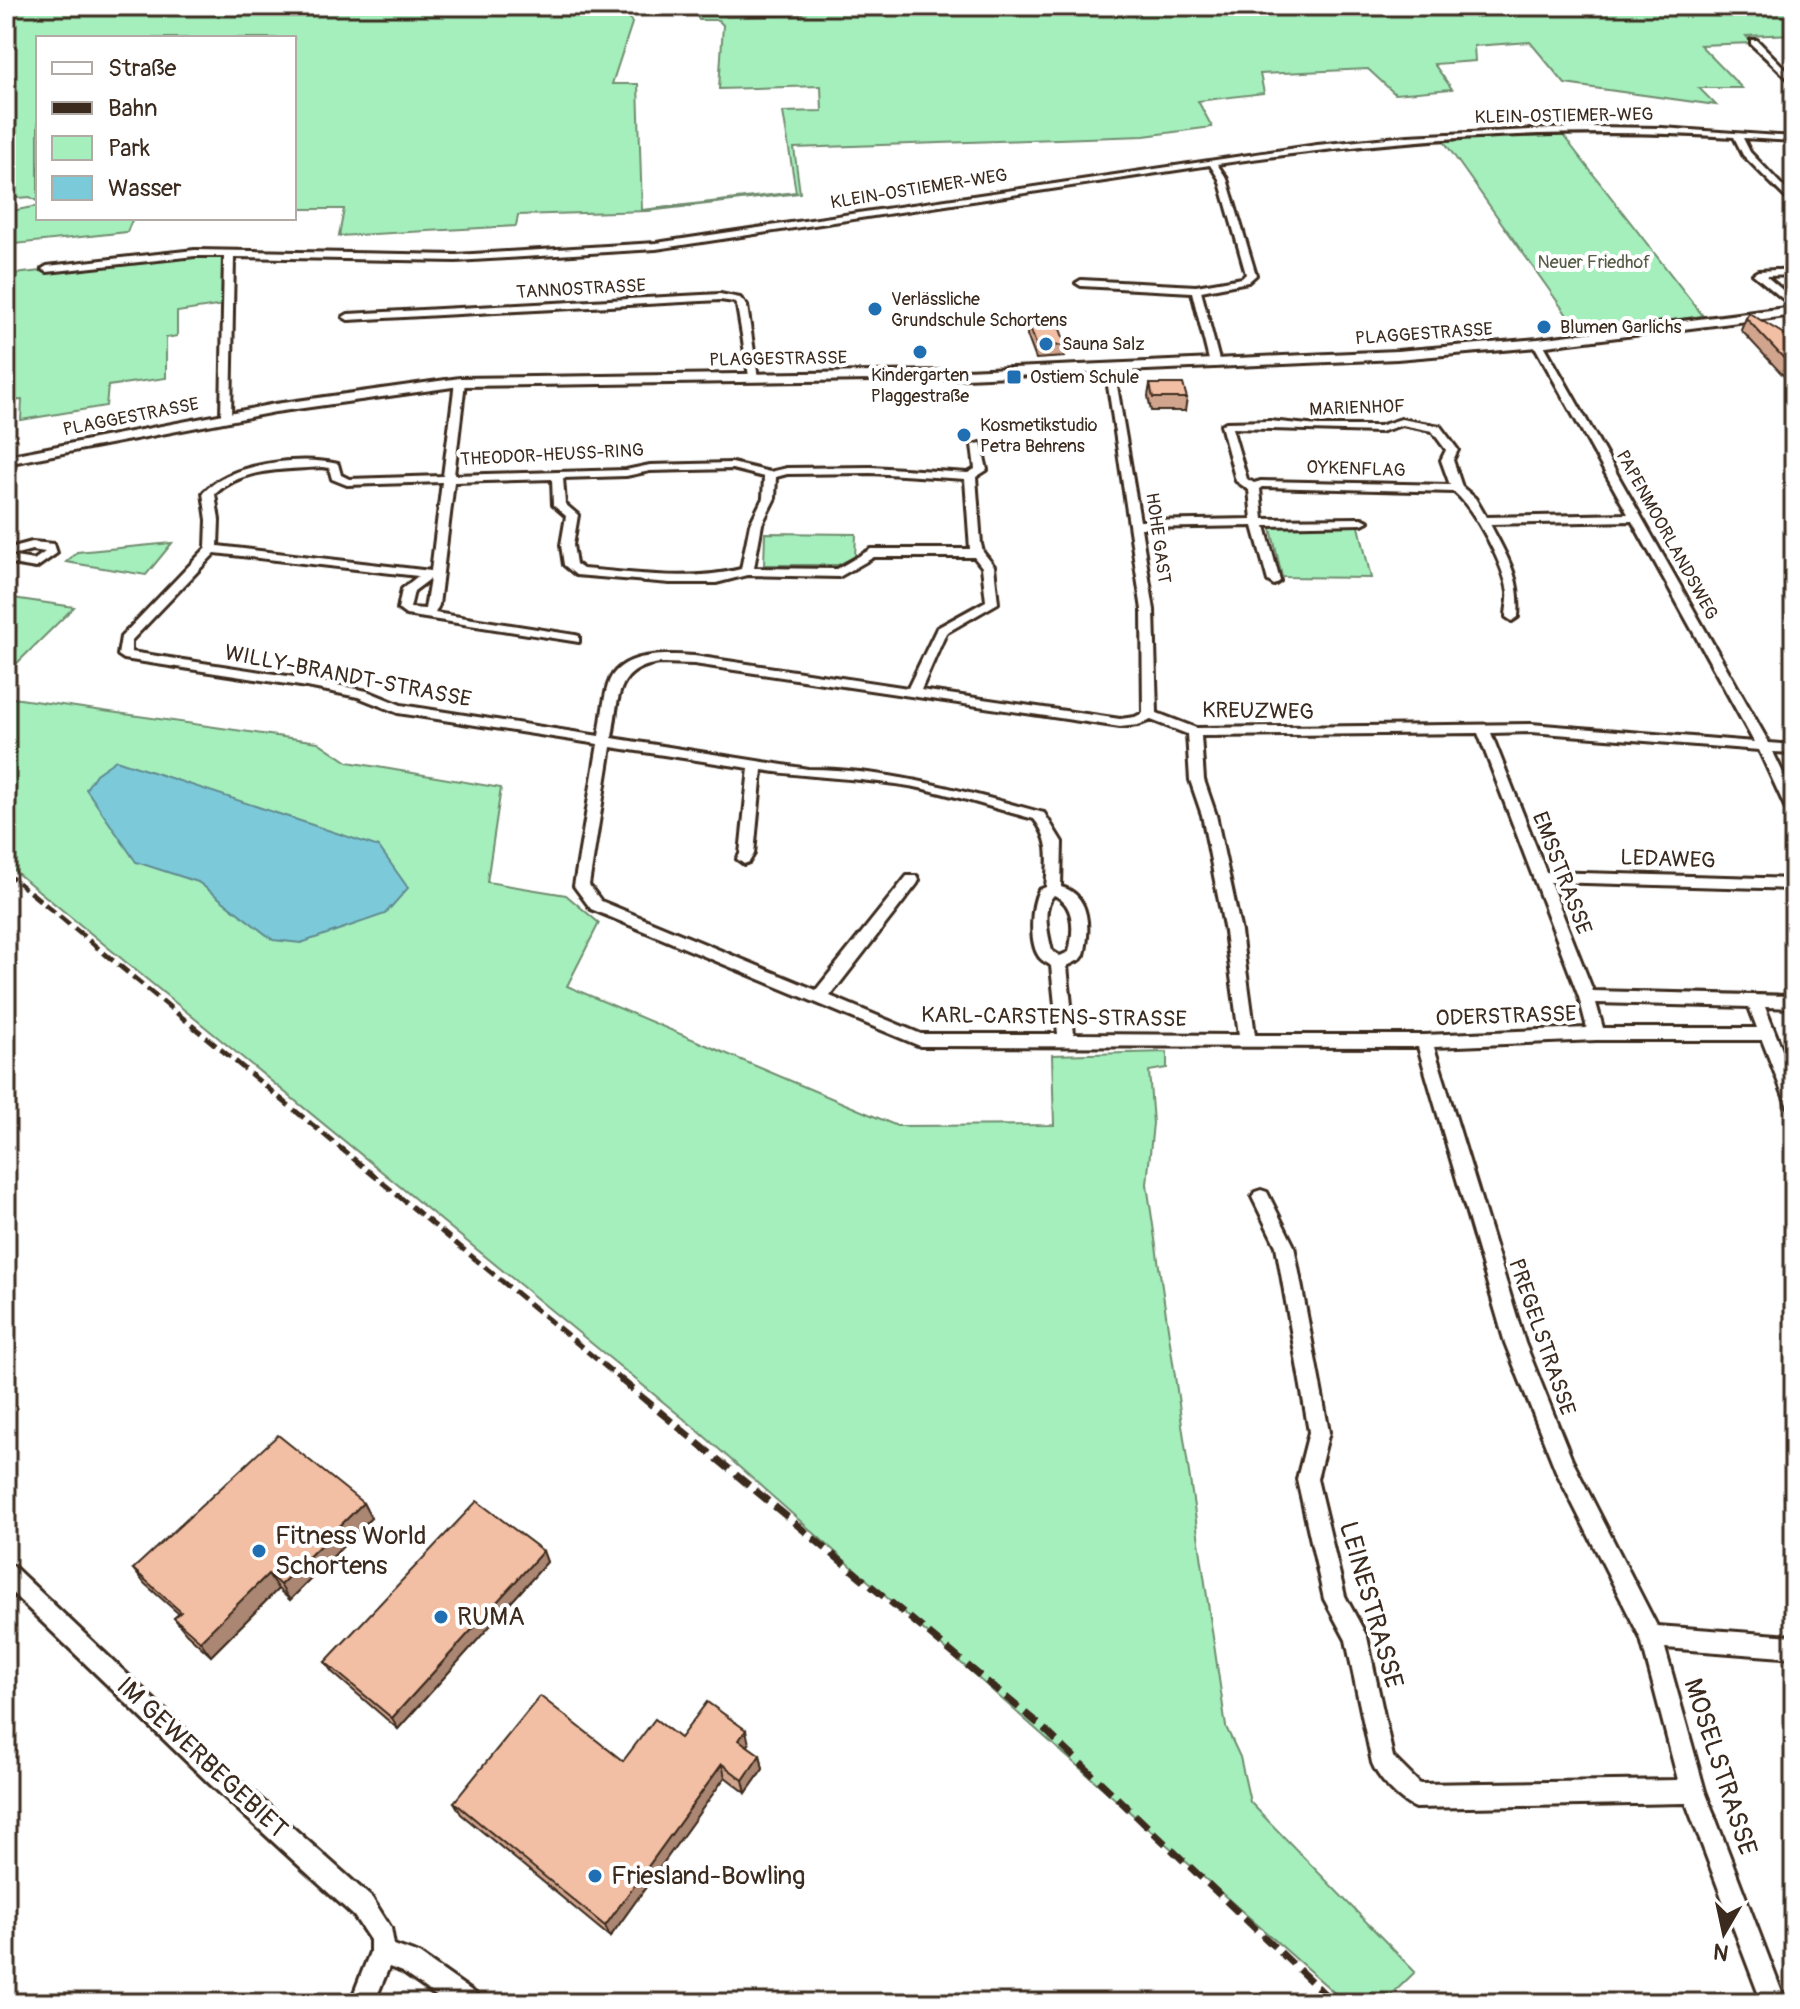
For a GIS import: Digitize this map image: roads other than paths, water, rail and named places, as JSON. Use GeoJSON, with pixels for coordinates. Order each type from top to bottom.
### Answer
{"type":"FeatureCollection","features":[{"type":"Feature","properties":{"kind":"street"},"geometry":{"type":"LineString","coordinates":[[1754,42],[1794,82]]}},
{"type":"Feature","properties":{"kind":"street","name":"KLEIN-OSTIEMER-WEG"},"geometry":{"type":"LineString","coordinates":[[47,269],[195,253],[456,258],[656,246],[1212,162],[1386,140],[1552,129],[1662,130],[1794,139]]}},
{"type":"Feature","properties":{"kind":"street"},"geometry":{"type":"LineString","coordinates":[[1737,135],[1746,153],[1794,203]]}},
{"type":"Feature","properties":{"kind":"street"},"geometry":{"type":"LineString","coordinates":[[1081,283],[1196,289],[1245,280],[1251,275],[1223,179],[1212,162]]}},
{"type":"Feature","properties":{"kind":"street"},"geometry":{"type":"LineString","coordinates":[[226,417],[229,254]]}},
{"type":"Feature","properties":{"kind":"street","name":"PLAGGESTRASSE"},"geometry":{"type":"LineString","coordinates":[[1794,272],[1758,274],[1794,308]]}},
{"type":"Feature","properties":{"kind":"street"},"geometry":{"type":"LineString","coordinates":[[1196,289],[1215,364]]}},
{"type":"Feature","properties":{"kind":"street","name":"TANNOSTRASSE"},"geometry":{"type":"LineString","coordinates":[[348,317],[720,297],[737,300],[742,306],[754,376]]}},
{"type":"Feature","properties":{"kind":"street","name":"PLAGGESTRASSE"},"geometry":{"type":"LineString","coordinates":[[6,460],[359,394],[460,382],[935,375],[1397,355],[1538,343],[1794,308]]}},
{"type":"Feature","properties":{"kind":"street","name":"PAPENMOORLANDSWEG"},"geometry":{"type":"LineString","coordinates":[[1538,343],[1763,745],[1794,811]]}},
{"type":"Feature","properties":{"kind":"street","name":"HOHE GAST"},"geometry":{"type":"LineString","coordinates":[[1109,368],[1148,610],[1150,715]]}},
{"type":"Feature","properties":{"kind":"street"},"geometry":{"type":"LineString","coordinates":[[420,614],[430,611],[460,382]]}},
{"type":"Feature","properties":{"kind":"street","name":"MARIENHOF"},"geometry":{"type":"LineString","coordinates":[[1274,581],[1258,522],[1254,488],[1242,481],[1225,429],[1231,423],[1318,429],[1380,429],[1401,422],[1436,428],[1452,450],[1447,460],[1457,489]]}},
{"type":"Feature","properties":{"kind":"street"},"geometry":{"type":"LineString","coordinates":[[977,445],[981,470],[970,476],[977,553],[988,566],[992,603],[941,631],[914,690],[1120,723],[1138,721],[1150,715]]}},
{"type":"Feature","properties":{"kind":"street","name":"THEODOR-HEUSS-RING"},"geometry":{"type":"LineString","coordinates":[[212,549],[213,520],[209,493],[240,473],[330,464],[339,481],[347,482],[732,466],[770,475],[787,471],[871,470],[970,476]]}},
{"type":"Feature","properties":{"kind":"street"},"geometry":{"type":"LineString","coordinates":[[557,475],[559,505],[572,515],[567,545],[570,565],[580,572],[716,579],[747,571],[839,573],[871,553],[977,553]]}},
{"type":"Feature","properties":{"kind":"street"},"geometry":{"type":"LineString","coordinates":[[747,571],[756,524],[769,498],[770,475]]}},
{"type":"Feature","properties":{"kind":"street","name":"OYKENFLAG"},"geometry":{"type":"LineString","coordinates":[[1254,488],[1261,484],[1313,484],[1457,489]]}},
{"type":"Feature","properties":{"kind":"street"},"geometry":{"type":"LineString","coordinates":[[1457,489],[1471,500],[1484,521],[1514,592],[1512,617]]}},
{"type":"Feature","properties":{"kind":"street"},"geometry":{"type":"LineString","coordinates":[[1484,521],[1636,517]]}},
{"type":"Feature","properties":{"kind":"street"},"geometry":{"type":"LineString","coordinates":[[1136,525],[1362,521]]}},
{"type":"Feature","properties":{"kind":"street"},"geometry":{"type":"LineString","coordinates":[[212,549],[434,574]]}},
{"type":"Feature","properties":{"kind":"street","name":"WILLY-BRANDT-STRASSE"},"geometry":{"type":"LineString","coordinates":[[212,549],[125,640],[124,655],[307,683],[362,694],[398,709],[605,741]]}},
{"type":"Feature","properties":{"kind":"street"},"geometry":{"type":"LineString","coordinates":[[434,574],[415,581],[404,597],[404,609],[575,639]]}},
{"type":"Feature","properties":{"kind":"street","name":"KARL-CARSTENS-STRASSE"},"geometry":{"type":"LineString","coordinates":[[914,690],[694,660],[660,658],[634,664],[623,671],[615,682],[581,886],[596,905],[920,1040],[1248,1042]]}},
{"type":"Feature","properties":{"kind":"street","name":"KREUZWEG"},"geometry":{"type":"LineString","coordinates":[[1150,715],[1194,732],[1531,728],[1794,749]]}},
{"type":"Feature","properties":{"kind":"street","name":"EMSSTRASSE"},"geometry":{"type":"LineString","coordinates":[[1483,729],[1587,997],[1596,1034]]}},
{"type":"Feature","properties":{"kind":"street"},"geometry":{"type":"LineString","coordinates":[[1194,732],[1197,780],[1209,815],[1233,932],[1248,1042]]}},
{"type":"Feature","properties":{"kind":"street"},"geometry":{"type":"LineString","coordinates":[[605,741],[808,773],[837,773],[916,783],[1039,816],[1053,831],[1056,843],[1053,890]]}},
{"type":"Feature","properties":{"kind":"street"},"geometry":{"type":"LineString","coordinates":[[744,859],[756,765]]}},
{"type":"Feature","properties":{"kind":"street","name":"LEDAWEG"},"geometry":{"type":"LineString","coordinates":[[1540,877],[1794,884]]}},
{"type":"Feature","properties":{"kind":"street"},"geometry":{"type":"LineString","coordinates":[[820,997],[912,880]]}},
{"type":"Feature","properties":{"kind":"street"},"geometry":{"type":"LineString","coordinates":[[1053,890],[1063,891],[1074,898],[1078,907],[1079,945],[1076,955],[1059,963],[1045,954],[1042,940],[1040,904],[1044,894],[1053,890]]}},
{"type":"Feature","properties":{"kind":"street"},"geometry":{"type":"LineString","coordinates":[[1059,963],[1067,1041]]}},
{"type":"Feature","properties":{"kind":"street","name":"ODERSTRASSE"},"geometry":{"type":"LineString","coordinates":[[1587,997],[1794,1002]]}},
{"type":"Feature","properties":{"kind":"street"},"geometry":{"type":"LineString","coordinates":[[1755,1001],[1794,1102]]}},
{"type":"Feature","properties":{"kind":"street","name":"ODERSTRASSE"},"geometry":{"type":"LineString","coordinates":[[1248,1042],[1424,1041],[1596,1034],[1766,1034]]}},
{"type":"Feature","properties":{"kind":"street","name":"PREGELSTRASSE"},"geometry":{"type":"LineString","coordinates":[[1424,1041],[1515,1343],[1563,1464],[1651,1636]]}},
{"type":"Feature","properties":{"kind":"street","name":"LEINESTRASSE"},"geometry":{"type":"LineString","coordinates":[[1261,1197],[1285,1246],[1319,1432],[1307,1479],[1335,1599],[1356,1637],[1383,1763],[1415,1796],[1693,1791]]}},
{"type":"Feature","properties":{"kind":"street","name":"IM GEWERBEGEBIET"},"geometry":{"type":"LineString","coordinates":[[6,1573],[218,1776],[363,1907],[382,1937],[382,1952]]}},
{"type":"Feature","properties":{"kind":"street"},"geometry":{"type":"LineString","coordinates":[[1651,1636],[1794,1647]]}},
{"type":"Feature","properties":{"kind":"street","name":"MOSELSTRASSE"},"geometry":{"type":"LineString","coordinates":[[1651,1636],[1693,1791],[1774,2003]]}},
{"type":"Feature","properties":{"kind":"street"},"geometry":{"type":"LineString","coordinates":[[362,2003],[382,1952],[410,1963],[467,2003]]}},
{"type":"Feature","properties":{"kind":"water"},"geometry":{"type":"Polygon","coordinates":[[[116,760],[379,847],[408,888],[385,914],[301,943],[273,940],[198,882],[136,862],[86,789],[96,774],[116,760]]]}},
{"type":"Feature","properties":{"kind":"railway"},"geometry":{"type":"LineString","coordinates":[[6,873],[32,894]]}},
{"type":"Feature","properties":{"kind":"railway"},"geometry":{"type":"LineString","coordinates":[[30,892],[623,1381]]}},
{"type":"Feature","properties":{"kind":"railway"},"geometry":{"type":"LineString","coordinates":[[620,1379],[1041,1726],[1334,2003]]}},
{"type":"Feature","properties":{"kind":"place","name":"Verlässliche Grundschule Schortens"},"geometry":{"type":"Point","coordinates":[875,309]}},
{"type":"Feature","properties":{"kind":"place","name":"Blumen Garlichs"},"geometry":{"type":"Point","coordinates":[1544,327]}},
{"type":"Feature","properties":{"kind":"place","name":"Sauna Salz"},"geometry":{"type":"Point","coordinates":[1046,344]}},
{"type":"Feature","properties":{"kind":"place","name":"Kindergarten Plaggestraße"},"geometry":{"type":"Point","coordinates":[920,352]}},
{"type":"Feature","properties":{"kind":"place","name":"Ostiem Schule"},"geometry":{"type":"Point","coordinates":[1014,377]}},
{"type":"Feature","properties":{"kind":"place","name":"Kosmetikstudio Petra Behrens"},"geometry":{"type":"Point","coordinates":[964,435]}},
{"type":"Feature","properties":{"kind":"place","name":"Fitness World Schortens"},"geometry":{"type":"Point","coordinates":[259,1551]}},
{"type":"Feature","properties":{"kind":"place","name":"RUMA"},"geometry":{"type":"Point","coordinates":[441,1617]}},
{"type":"Feature","properties":{"kind":"place","name":"Friesland-Bowling"},"geometry":{"type":"Point","coordinates":[595,1876]}},
{"type":"Feature","properties":{"kind":"park label","name":"Neuer Friedhof"},"geometry":{"type":"Point","coordinates":[1594,262]}}]}
